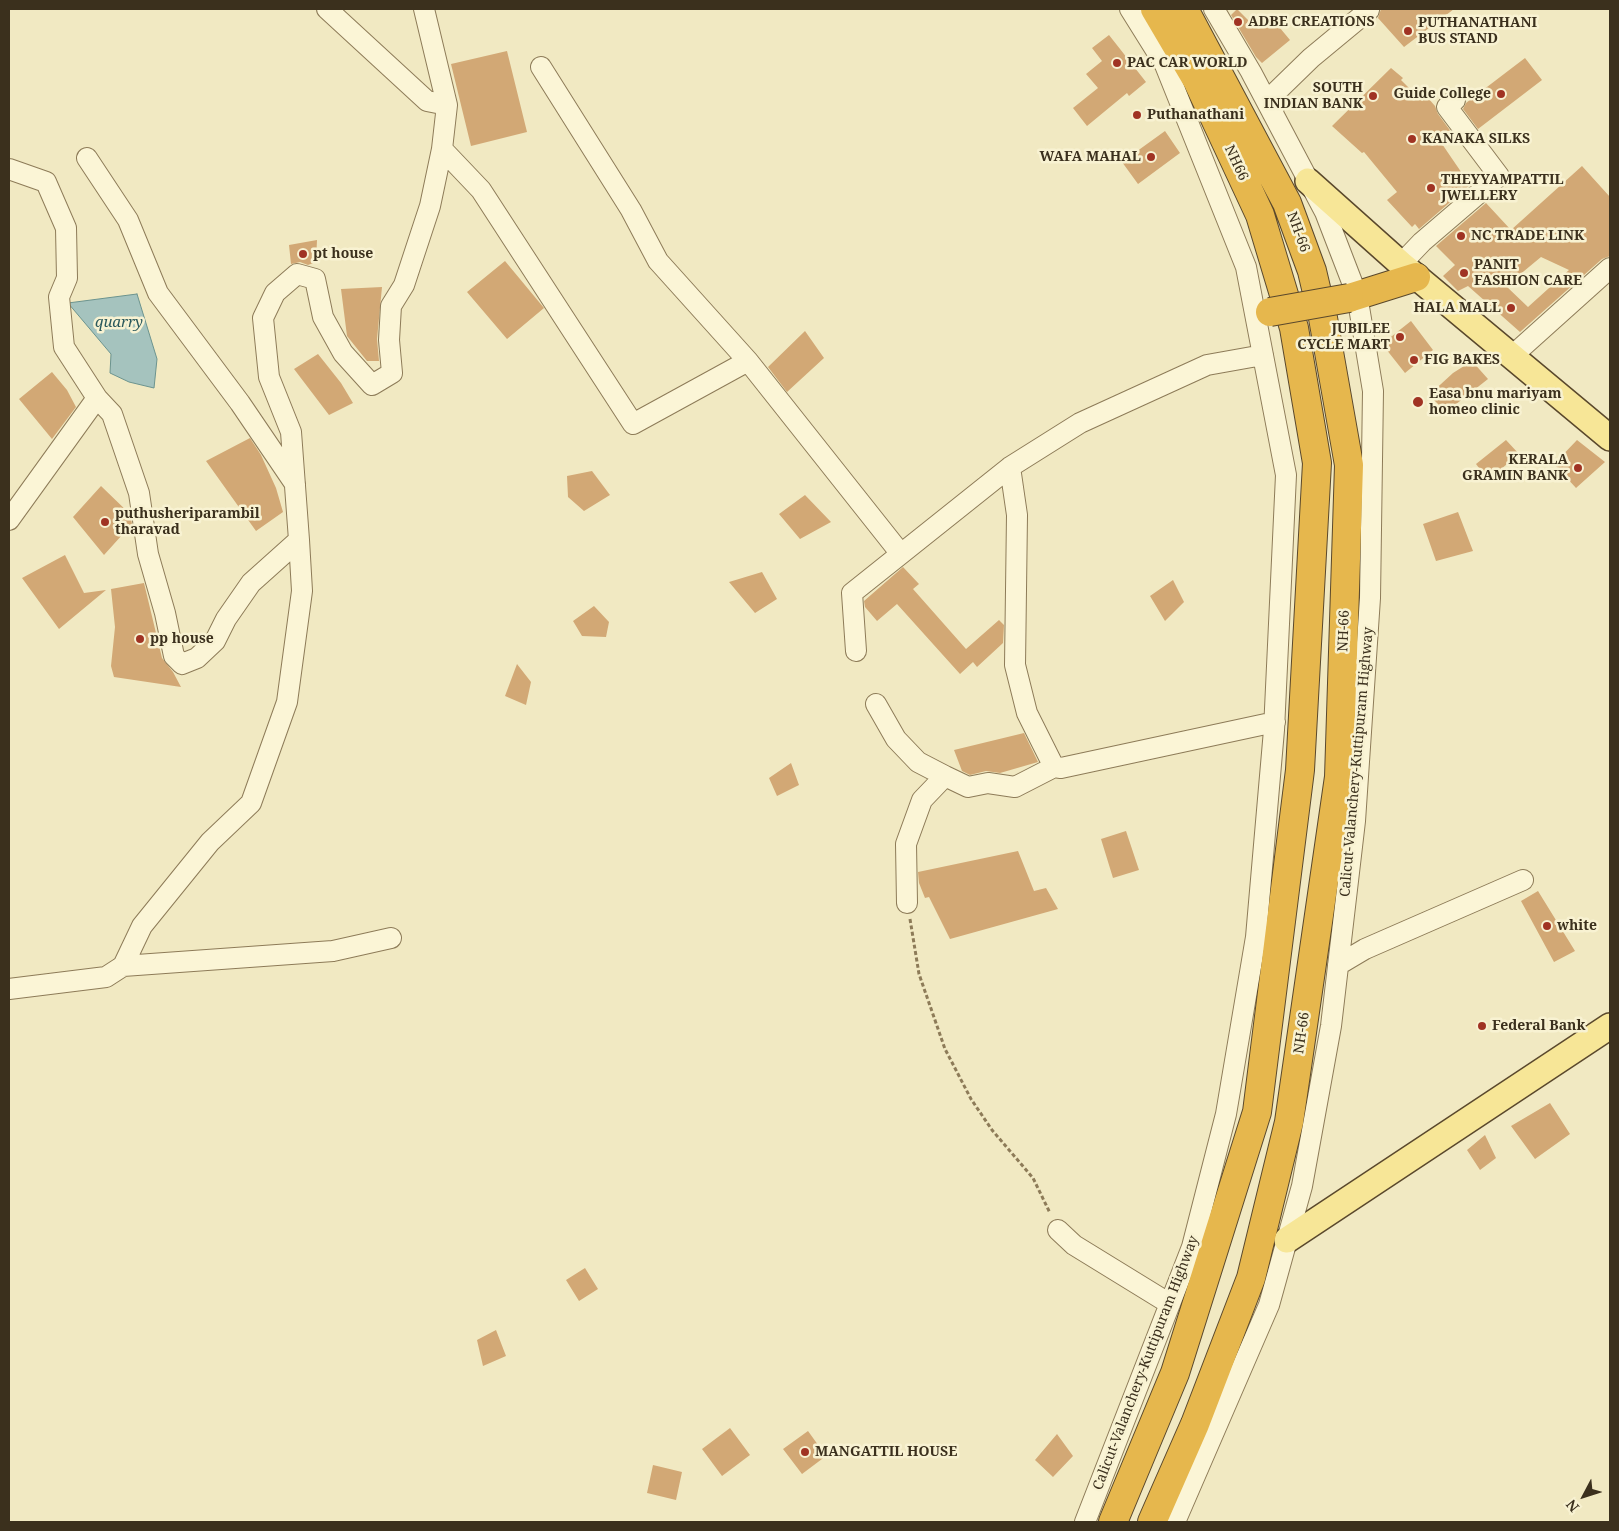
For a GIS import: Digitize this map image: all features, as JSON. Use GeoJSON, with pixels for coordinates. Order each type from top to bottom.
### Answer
{"type":"FeatureCollection","features":[{"type":"Feature","properties":{"kind":"highway","name":"NH66"},"geometry":{"type":"LineString","coordinates":[[1155,9],[1198,82],[1260,215],[1294,328]]}},
{"type":"Feature","properties":{"kind":"highway","name":"NH-66"},"geometry":{"type":"LineString","coordinates":[[1152,1522],[1195,1424],[1251,1278],[1289,1122],[1339,777],[1349,465],[1323,318],[1312,271],[1288,203],[1184,9]]}},
{"type":"Feature","properties":{"kind":"highway"},"geometry":{"type":"LineString","coordinates":[[1263,314],[1353,296],[1409,270]]}},
{"type":"Feature","properties":{"kind":"highway","name":"Calicut-Valanchery-Kuttipuram Highway"},"geometry":{"type":"LineString","coordinates":[[1113,1522],[1175,1373],[1257,1112],[1300,770],[1317,463],[1294,328]]}},
{"type":"Feature","properties":{"kind":"main road"},"geometry":{"type":"LineString","coordinates":[[1308,181],[1409,270],[1610,438]]}},
{"type":"Feature","properties":{"kind":"main road"},"geometry":{"type":"LineString","coordinates":[[1287,1240],[1610,1026]]}},
{"type":"Feature","properties":{"kind":"street"},"geometry":{"type":"LineString","coordinates":[[327,9],[427,101],[446,106]]}},
{"type":"Feature","properties":{"kind":"street"},"geometry":{"type":"LineString","coordinates":[[123,966],[142,926],[210,842],[251,803],[287,702],[302,591],[291,432],[269,377],[263,318],[275,292],[297,274],[315,279],[323,317],[343,353],[372,385],[392,373],[389,340],[391,306],[404,285],[430,206],[442,148],[446,106],[424,9]]}},
{"type":"Feature","properties":{"kind":"street","name":"Calicut-Valanchery-Kuttipuram Highway"},"geometry":{"type":"LineString","coordinates":[[1085,1522],[1192,1247],[1226,1114],[1256,936],[1274,722],[1286,475],[1263,355],[1263,314],[1165,65],[1130,9]]}},
{"type":"Feature","properties":{"kind":"street","name":"Calicut-Valanchery-Kuttipuram Highway"},"geometry":{"type":"LineString","coordinates":[[1174,1522],[1269,1305],[1302,1186],[1331,1026],[1355,821],[1370,598],[1373,391],[1353,296],[1325,212],[1214,9]]}},
{"type":"Feature","properties":{"kind":"street"},"geometry":{"type":"LineString","coordinates":[[1273,114],[1275,93],[1312,58],[1369,10]]}},
{"type":"Feature","properties":{"kind":"street"},"geometry":{"type":"LineString","coordinates":[[541,67],[631,210],[658,260],[748,361],[901,554]]}},
{"type":"Feature","properties":{"kind":"street"},"geometry":{"type":"LineString","coordinates":[[1409,270],[1422,242],[1499,176],[1447,107],[1456,100]]}},
{"type":"Feature","properties":{"kind":"street"},"geometry":{"type":"LineString","coordinates":[[442,148],[481,190],[634,424],[748,361]]}},
{"type":"Feature","properties":{"kind":"street"},"geometry":{"type":"LineString","coordinates":[[87,158],[128,220],[158,293],[240,403],[296,485]]}},
{"type":"Feature","properties":{"kind":"street"},"geometry":{"type":"LineString","coordinates":[[9,169],[46,182],[66,228],[67,278],[59,297],[64,347],[96,398],[112,414],[139,493],[148,554],[165,613],[174,656],[182,664],[197,658],[215,641],[226,619],[251,583],[299,540]]}},
{"type":"Feature","properties":{"kind":"street"},"geometry":{"type":"LineString","coordinates":[[1512,356],[1610,268]]}},
{"type":"Feature","properties":{"kind":"street"},"geometry":{"type":"LineString","coordinates":[[856,651],[852,593],[1010,467],[1080,423],[1207,366],[1263,355]]}},
{"type":"Feature","properties":{"kind":"street"},"geometry":{"type":"LineString","coordinates":[[9,520],[96,398]]}},
{"type":"Feature","properties":{"kind":"street"},"geometry":{"type":"LineString","coordinates":[[1010,467],[1016,515],[1015,666],[1027,713],[1054,767]]}},
{"type":"Feature","properties":{"kind":"street"},"geometry":{"type":"LineString","coordinates":[[876,704],[896,740],[918,762],[968,787],[988,783],[1015,786],[1054,767],[1062,768],[1274,722]]}},
{"type":"Feature","properties":{"kind":"street"},"geometry":{"type":"LineString","coordinates":[[907,903],[906,844],[922,800],[945,776]]}},
{"type":"Feature","properties":{"kind":"street"},"geometry":{"type":"LineString","coordinates":[[1338,965],[1365,949],[1523,880]]}},
{"type":"Feature","properties":{"kind":"street"},"geometry":{"type":"LineString","coordinates":[[9,989],[106,977],[123,966],[334,952],[391,938]]}},
{"type":"Feature","properties":{"kind":"street"},"geometry":{"type":"LineString","coordinates":[[1058,1230],[1074,1245],[1170,1304]]}},
{"type":"Feature","properties":{"kind":"path"},"geometry":{"type":"LineString","coordinates":[[907,903],[919,974],[945,1049],[971,1100],[992,1130],[1034,1178],[1058,1230]]}},
{"type":"Feature","properties":{"kind":"water","name":"quarry"},"geometry":{"type":"Polygon","coordinates":[[[137,294],[157,359],[154,388],[129,382],[110,373],[111,354],[68,303],[137,294]]]}},
{"type":"Feature","properties":{"kind":"building"},"geometry":{"type":"Polygon","coordinates":[[[1237,9],[1256,28],[1270,16],[1290,40],[1262,63],[1256,57],[1231,15],[1237,9]]]}},
{"type":"Feature","properties":{"kind":"building","name":"PUTHANATHANI BUS STAND"},"geometry":{"type":"Polygon","coordinates":[[[1381,9],[1454,9],[1404,47],[1378,18],[1381,9]]]}},
{"type":"Feature","properties":{"kind":"building"},"geometry":{"type":"Polygon","coordinates":[[[1109,35],[1146,82],[1129,96],[1127,93],[1087,126],[1073,108],[1098,88],[1086,74],[1102,61],[1092,48],[1109,35]]]}},
{"type":"Feature","properties":{"kind":"building"},"geometry":{"type":"Polygon","coordinates":[[[507,51],[527,132],[471,146],[451,64],[507,51]]]}},
{"type":"Feature","properties":{"kind":"building","name":"Guide College"},"geometry":{"type":"Polygon","coordinates":[[[1525,58],[1542,80],[1478,129],[1463,109],[1466,103],[1525,58]]]}},
{"type":"Feature","properties":{"kind":"building"},"geometry":{"type":"Polygon","coordinates":[[[1391,68],[1403,78],[1401,80],[1422,101],[1428,98],[1435,106],[1438,114],[1452,133],[1440,141],[1470,185],[1419,229],[1415,224],[1412,227],[1387,200],[1397,192],[1364,152],[1362,153],[1332,126],[1391,68]]]}},
{"type":"Feature","properties":{"kind":"building","name":"WAFA MAHAL"},"geometry":{"type":"Polygon","coordinates":[[[1165,131],[1180,153],[1138,184],[1122,162],[1165,131]]]}},
{"type":"Feature","properties":{"kind":"building"},"geometry":{"type":"Polygon","coordinates":[[[1582,166],[1610,197],[1610,256],[1602,259],[1520,332],[1468,286],[1458,291],[1443,276],[1455,265],[1436,246],[1486,203],[1511,230],[1582,166]],[[1541,257],[1506,286],[1528,307],[1569,270],[1541,257]]]}},
{"type":"Feature","properties":{"kind":"building","name":"pt house"},"geometry":{"type":"Polygon","coordinates":[[[317,240],[316,262],[308,265],[300,262],[291,264],[289,245],[317,240]]]}},
{"type":"Feature","properties":{"kind":"building"},"geometry":{"type":"Polygon","coordinates":[[[505,261],[544,308],[507,339],[467,292],[505,261]]]}},
{"type":"Feature","properties":{"kind":"building"},"geometry":{"type":"Polygon","coordinates":[[[382,287],[377,339],[379,361],[367,361],[347,336],[341,289],[382,287]]]}},
{"type":"Feature","properties":{"kind":"building"},"geometry":{"type":"Polygon","coordinates":[[[1411,321],[1433,350],[1405,373],[1382,344],[1411,321]]]}},
{"type":"Feature","properties":{"kind":"building"},"geometry":{"type":"Polygon","coordinates":[[[805,331],[824,358],[787,392],[768,367],[805,331]]]}},
{"type":"Feature","properties":{"kind":"building"},"geometry":{"type":"Polygon","coordinates":[[[318,354],[341,383],[353,403],[329,415],[294,369],[318,354]]]}},
{"type":"Feature","properties":{"kind":"building"},"geometry":{"type":"Polygon","coordinates":[[[1472,361],[1488,379],[1446,412],[1429,395],[1453,373],[1472,361]]]}},
{"type":"Feature","properties":{"kind":"building"},"geometry":{"type":"Polygon","coordinates":[[[52,372],[67,390],[76,407],[52,439],[19,399],[52,372]]]}},
{"type":"Feature","properties":{"kind":"building"},"geometry":{"type":"Polygon","coordinates":[[[250,438],[261,455],[276,488],[283,512],[256,531],[206,461],[250,438]]]}},
{"type":"Feature","properties":{"kind":"building"},"geometry":{"type":"Polygon","coordinates":[[[1506,440],[1519,454],[1488,480],[1476,464],[1506,440]]]}},
{"type":"Feature","properties":{"kind":"building","name":"KERALA GRAMIN BANK"},"geometry":{"type":"Polygon","coordinates":[[[1577,440],[1605,462],[1576,488],[1554,464],[1577,440]]]}},
{"type":"Feature","properties":{"kind":"building"},"geometry":{"type":"Polygon","coordinates":[[[592,471],[610,495],[584,511],[568,497],[567,476],[592,471]]]}},
{"type":"Feature","properties":{"kind":"building","name":"puthusheriparambil tharavad"},"geometry":{"type":"Polygon","coordinates":[[[101,486],[130,514],[132,524],[104,555],[73,517],[101,486]]]}},
{"type":"Feature","properties":{"kind":"building"},"geometry":{"type":"Polygon","coordinates":[[[805,495],[831,522],[800,539],[779,514],[805,495]]]}},
{"type":"Feature","properties":{"kind":"building"},"geometry":{"type":"Polygon","coordinates":[[[1458,512],[1473,551],[1436,561],[1423,524],[1458,512]]]}},
{"type":"Feature","properties":{"kind":"building"},"geometry":{"type":"Polygon","coordinates":[[[65,555],[84,593],[106,590],[59,629],[22,578],[65,555]]]}},
{"type":"Feature","properties":{"kind":"building"},"geometry":{"type":"Polygon","coordinates":[[[903,567],[919,584],[913,589],[966,649],[999,620],[1004,625],[1003,643],[977,667],[973,662],[960,674],[897,604],[877,621],[865,607],[864,601],[903,567]]]}},
{"type":"Feature","properties":{"kind":"building"},"geometry":{"type":"Polygon","coordinates":[[[762,572],[777,599],[755,613],[729,582],[762,572]]]}},
{"type":"Feature","properties":{"kind":"building"},"geometry":{"type":"Polygon","coordinates":[[[1173,580],[1184,602],[1165,621],[1150,596],[1173,580]]]}},
{"type":"Feature","properties":{"kind":"building","name":"pp house"},"geometry":{"type":"Polygon","coordinates":[[[144,583],[162,658],[173,672],[181,687],[114,677],[111,666],[115,627],[111,589],[144,583]]]}},
{"type":"Feature","properties":{"kind":"building"},"geometry":{"type":"Polygon","coordinates":[[[594,606],[609,622],[606,637],[582,636],[573,621],[594,606]]]}},
{"type":"Feature","properties":{"kind":"building"},"geometry":{"type":"Polygon","coordinates":[[[517,664],[531,682],[526,705],[505,696],[517,664]]]}},
{"type":"Feature","properties":{"kind":"building"},"geometry":{"type":"Polygon","coordinates":[[[1024,733],[1038,762],[1000,773],[986,771],[970,775],[962,771],[954,750],[1024,733]]]}},
{"type":"Feature","properties":{"kind":"building"},"geometry":{"type":"Polygon","coordinates":[[[791,763],[799,785],[777,796],[769,778],[791,763]]]}},
{"type":"Feature","properties":{"kind":"building"},"geometry":{"type":"Polygon","coordinates":[[[1126,831],[1139,870],[1113,878],[1101,839],[1126,831]]]}},
{"type":"Feature","properties":{"kind":"building"},"geometry":{"type":"Polygon","coordinates":[[[1018,851],[1034,891],[1046,888],[1058,909],[950,939],[929,897],[925,898],[919,883],[918,872],[1018,851]]]}},
{"type":"Feature","properties":{"kind":"building","name":"white"},"geometry":{"type":"Polygon","coordinates":[[[1538,891],[1575,951],[1554,962],[1521,901],[1538,891]]]}},
{"type":"Feature","properties":{"kind":"building"},"geometry":{"type":"Polygon","coordinates":[[[1550,1103],[1570,1134],[1535,1159],[1511,1126],[1550,1103]]]}},
{"type":"Feature","properties":{"kind":"building"},"geometry":{"type":"Polygon","coordinates":[[[1485,1135],[1496,1158],[1480,1170],[1467,1150],[1485,1135]]]}},
{"type":"Feature","properties":{"kind":"building"},"geometry":{"type":"Polygon","coordinates":[[[585,1268],[598,1289],[579,1301],[566,1280],[585,1268]]]}},
{"type":"Feature","properties":{"kind":"building"},"geometry":{"type":"Polygon","coordinates":[[[496,1330],[506,1356],[483,1366],[477,1340],[496,1330]]]}},
{"type":"Feature","properties":{"kind":"building"},"geometry":{"type":"Polygon","coordinates":[[[730,1428],[750,1455],[722,1476],[702,1449],[730,1428]]]}},
{"type":"Feature","properties":{"kind":"building","name":"MANGATTIL HOUSE"},"geometry":{"type":"Polygon","coordinates":[[[808,1431],[826,1456],[802,1474],[783,1449],[808,1431]]]}},
{"type":"Feature","properties":{"kind":"building"},"geometry":{"type":"Polygon","coordinates":[[[1057,1434],[1073,1456],[1053,1477],[1035,1460],[1057,1434]]]}},
{"type":"Feature","properties":{"kind":"building"},"geometry":{"type":"Polygon","coordinates":[[[653,1465],[682,1472],[676,1500],[647,1493],[653,1465]]]}},
{"type":"Feature","properties":{"kind":"place","name":"ADBE CREATIONS"},"geometry":{"type":"Point","coordinates":[1238,22]}},
{"type":"Feature","properties":{"kind":"place","name":"PUTHANATHANI BUS STAND"},"geometry":{"type":"Point","coordinates":[1408,31]}},
{"type":"Feature","properties":{"kind":"place","name":"PAC CAR WORLD"},"geometry":{"type":"Point","coordinates":[1117,63]}},
{"type":"Feature","properties":{"kind":"place","name":"Guide College"},"geometry":{"type":"Point","coordinates":[1501,94]}},
{"type":"Feature","properties":{"kind":"place","name":"SOUTH INDIAN BANK"},"geometry":{"type":"Point","coordinates":[1373,96]}},
{"type":"Feature","properties":{"kind":"place","name":"Puthanathani"},"geometry":{"type":"Point","coordinates":[1137,115]}},
{"type":"Feature","properties":{"kind":"place","name":"KANAKA SILKS"},"geometry":{"type":"Point","coordinates":[1412,139]}},
{"type":"Feature","properties":{"kind":"place","name":"WAFA MAHAL"},"geometry":{"type":"Point","coordinates":[1151,157]}},
{"type":"Feature","properties":{"kind":"place","name":"THEYYAMPATTIL JWELLERY"},"geometry":{"type":"Point","coordinates":[1431,188]}},
{"type":"Feature","properties":{"kind":"place","name":"NC TRADE LINK"},"geometry":{"type":"Point","coordinates":[1461,236]}},
{"type":"Feature","properties":{"kind":"place","name":"pt house"},"geometry":{"type":"Point","coordinates":[303,254]}},
{"type":"Feature","properties":{"kind":"place","name":"PANIT FASHION CARE"},"geometry":{"type":"Point","coordinates":[1464,273]}},
{"type":"Feature","properties":{"kind":"place","name":"HALA MALL"},"geometry":{"type":"Point","coordinates":[1511,308]}},
{"type":"Feature","properties":{"kind":"place","name":"JUBILEE CYCLE MART"},"geometry":{"type":"Point","coordinates":[1400,337]}},
{"type":"Feature","properties":{"kind":"place","name":"FIG BAKES"},"geometry":{"type":"Point","coordinates":[1414,360]}},
{"type":"Feature","properties":{"kind":"place","name":"Easa bnu mariyam homeo clinic"},"geometry":{"type":"Point","coordinates":[1418,402]}},
{"type":"Feature","properties":{"kind":"place","name":"KERALA GRAMIN BANK"},"geometry":{"type":"Point","coordinates":[1578,468]}},
{"type":"Feature","properties":{"kind":"place","name":"puthusheriparambil tharavad"},"geometry":{"type":"Point","coordinates":[105,522]}},
{"type":"Feature","properties":{"kind":"place","name":"pp house"},"geometry":{"type":"Point","coordinates":[140,639]}},
{"type":"Feature","properties":{"kind":"place","name":"white"},"geometry":{"type":"Point","coordinates":[1547,926]}},
{"type":"Feature","properties":{"kind":"place","name":"Federal Bank"},"geometry":{"type":"Point","coordinates":[1482,1026]}},
{"type":"Feature","properties":{"kind":"place","name":"MANGATTIL HOUSE"},"geometry":{"type":"Point","coordinates":[805,1452]}}]}
